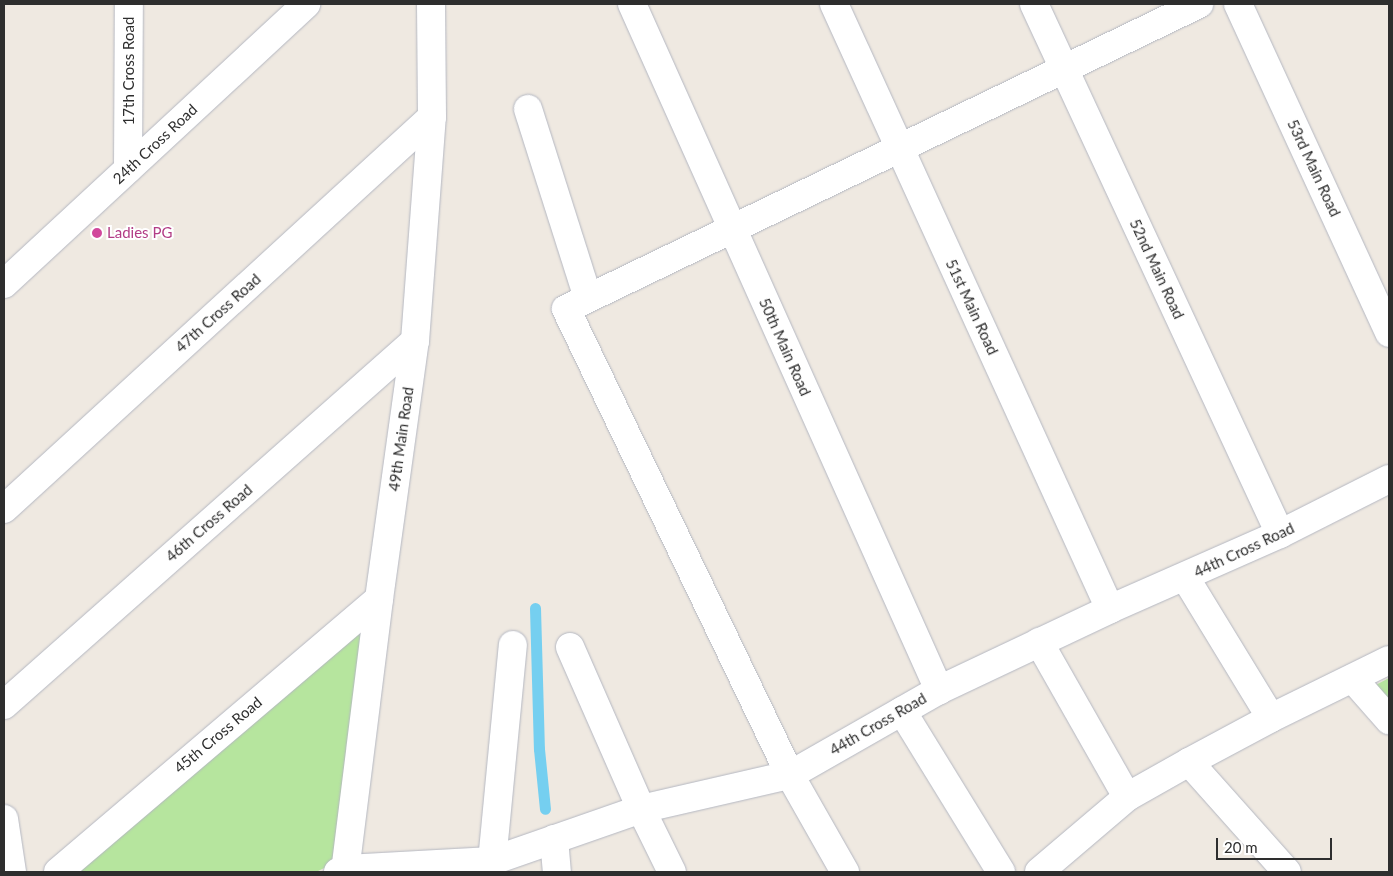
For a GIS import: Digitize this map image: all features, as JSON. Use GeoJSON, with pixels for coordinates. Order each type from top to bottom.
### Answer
{"type":"FeatureCollection","features":[{"type":"Feature","properties":{"kind":"street","name":"17th Cross Road"},"geometry":{"type":"LineString","coordinates":[[128,169],[129,4]]}},
{"type":"Feature","properties":{"kind":"street","name":"24th Cross Road"},"geometry":{"type":"LineString","coordinates":[[4,284],[306,4]]}},
{"type":"Feature","properties":{"kind":"street","name":"49th Main Road"},"geometry":{"type":"LineString","coordinates":[[343,871],[415,341],[432,117],[431,4]]}},
{"type":"Feature","properties":{"kind":"street","name":"50th Main Road"},"geometry":{"type":"LineString","coordinates":[[632,4],[939,690]]}},
{"type":"Feature","properties":{"kind":"street","name":"51st Main Road"},"geometry":{"type":"LineString","coordinates":[[834,4],[1110,609]]}},
{"type":"Feature","properties":{"kind":"street","name":"52nd Main Road"},"geometry":{"type":"LineString","coordinates":[[1034,4],[1280,534]]}},
{"type":"Feature","properties":{"kind":"street"},"geometry":{"type":"LineString","coordinates":[[845,872],[790,775],[566,309],[1199,4]]}},
{"type":"Feature","properties":{"kind":"street","name":"53rd Main Road"},"geometry":{"type":"LineString","coordinates":[[1238,4],[1389,333]]}},
{"type":"Feature","properties":{"kind":"street"},"geometry":{"type":"LineString","coordinates":[[528,109],[588,298]]}},
{"type":"Feature","properties":{"kind":"street","name":"47th Cross Road"},"geometry":{"type":"LineString","coordinates":[[4,509],[432,117]]}},
{"type":"Feature","properties":{"kind":"street","name":"46th Cross Road"},"geometry":{"type":"LineString","coordinates":[[4,704],[415,341]]}},
{"type":"Feature","properties":{"kind":"street","name":"44th Cross Road"},"geometry":{"type":"LineString","coordinates":[[343,871],[491,867],[554,839],[641,809],[790,775],[939,690],[1110,609],[1280,534],[1389,479]]}},
{"type":"Feature","properties":{"kind":"street"},"geometry":{"type":"LineString","coordinates":[[1185,577],[1272,718]]}},
{"type":"Feature","properties":{"kind":"street","name":"45th Cross Road"},"geometry":{"type":"LineString","coordinates":[[58,872],[379,599]]}},
{"type":"Feature","properties":{"kind":"street"},"geometry":{"type":"LineString","coordinates":[[1039,642],[1128,797]]}},
{"type":"Feature","properties":{"kind":"street"},"geometry":{"type":"LineString","coordinates":[[491,867],[513,645]]}},
{"type":"Feature","properties":{"kind":"street"},"geometry":{"type":"LineString","coordinates":[[570,647],[641,809],[672,872]]}},
{"type":"Feature","properties":{"kind":"street"},"geometry":{"type":"LineString","coordinates":[[1043,871],[1128,797],[1188,762],[1389,660]]}},
{"type":"Feature","properties":{"kind":"street"},"geometry":{"type":"LineString","coordinates":[[1354,679],[1389,720]]}},
{"type":"Feature","properties":{"kind":"street"},"geometry":{"type":"LineString","coordinates":[[902,711],[1001,872]]}},
{"type":"Feature","properties":{"kind":"street"},"geometry":{"type":"LineString","coordinates":[[1188,762],[1287,872]]}},
{"type":"Feature","properties":{"kind":"street"},"geometry":{"type":"LineString","coordinates":[[4,819],[12,872]]}},
{"type":"Feature","properties":{"kind":"street"},"geometry":{"type":"LineString","coordinates":[[554,839],[557,872]]}},
{"type":"Feature","properties":{"kind":"green space"},"geometry":{"type":"Polygon","coordinates":[[[362,624],[341,860],[316,872],[73,872],[362,624]]]}},
{"type":"Feature","properties":{"kind":"green space"},"geometry":{"type":"Polygon","coordinates":[[[1389,678],[1389,707],[1372,687],[1389,678]]]}},
{"type":"Feature","properties":{"kind":"waterway"},"geometry":{"type":"LineString","coordinates":[[535,608],[539,749],[545,809]]}},
{"type":"Feature","properties":{"kind":"place","name":"Ladies PG"},"geometry":{"type":"Point","coordinates":[97,233]}}]}
